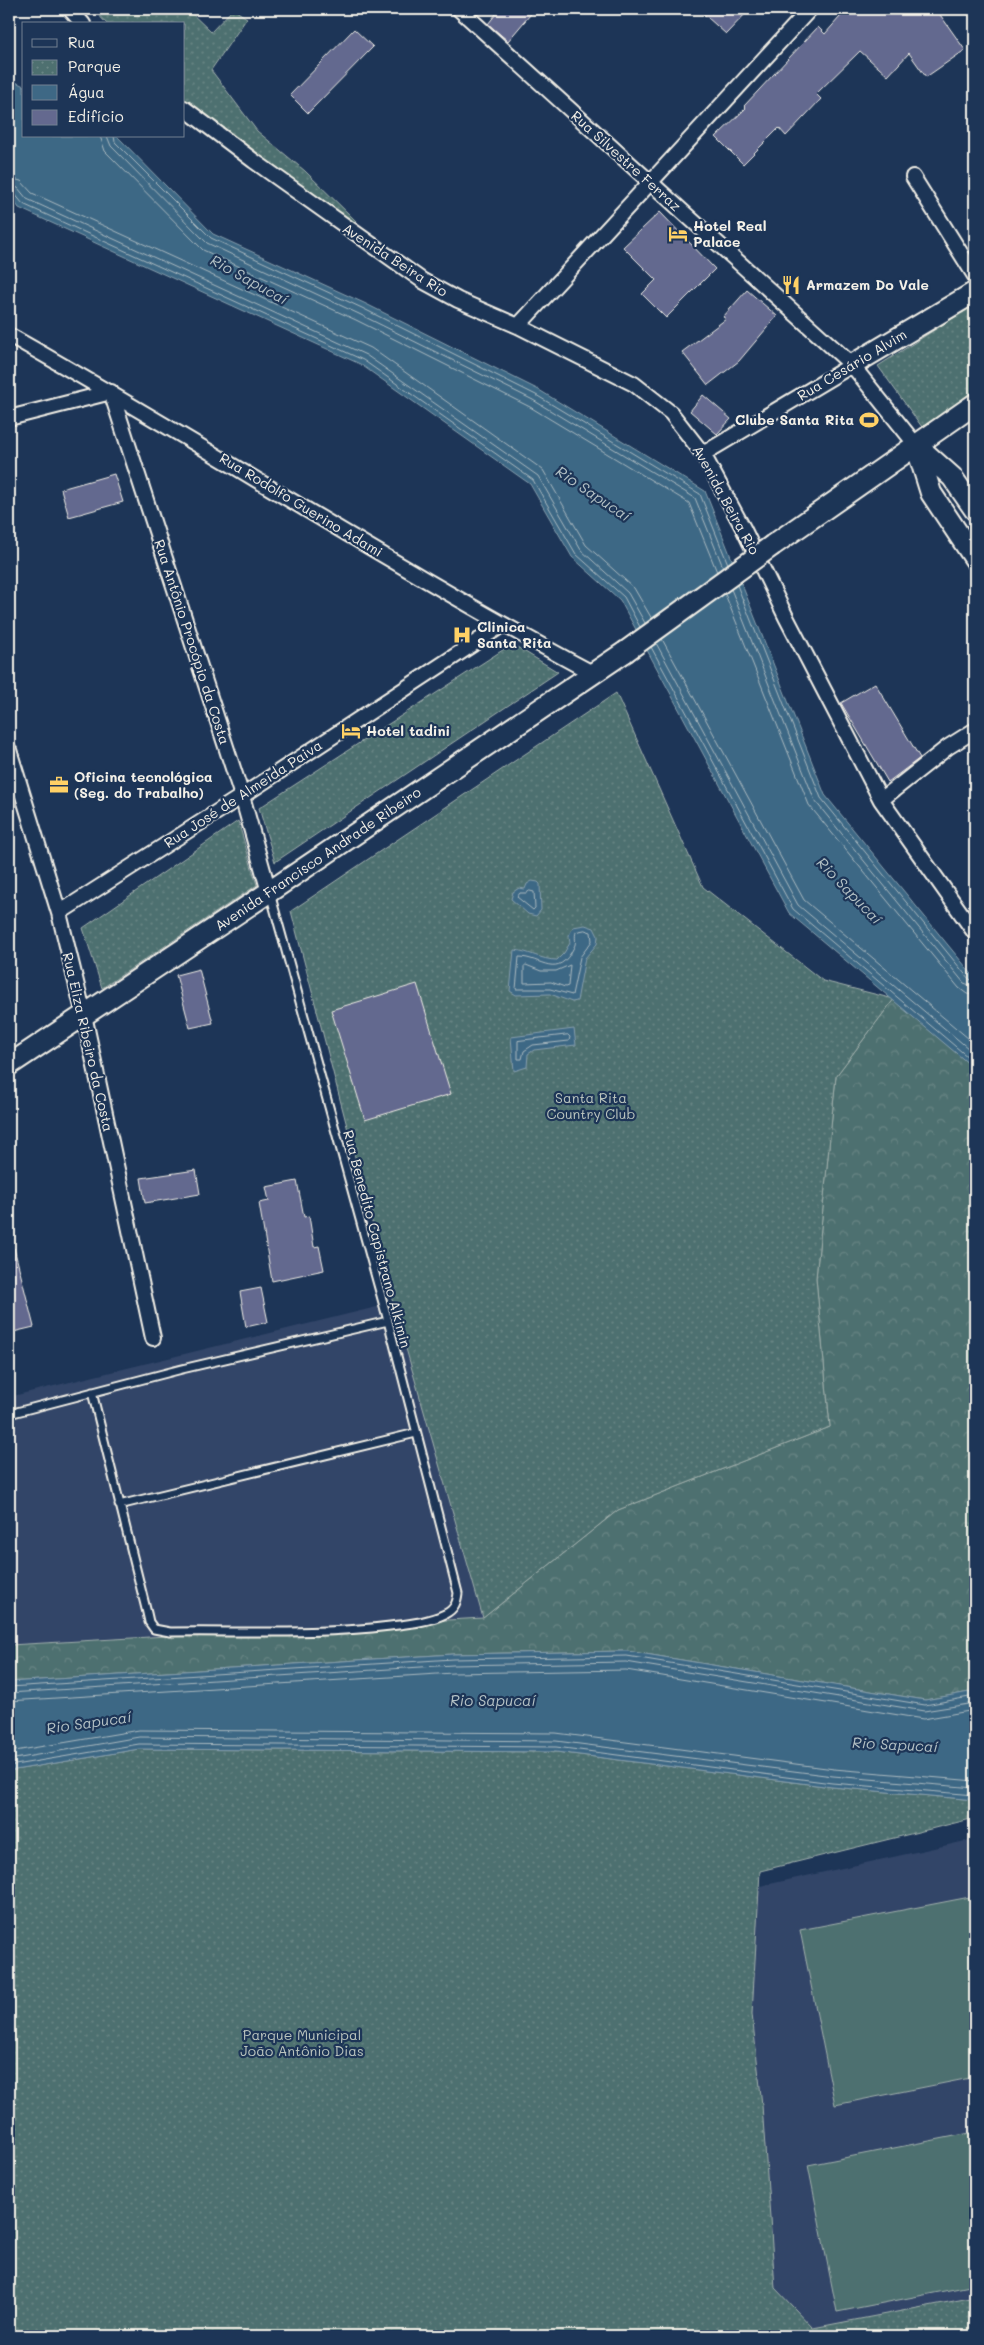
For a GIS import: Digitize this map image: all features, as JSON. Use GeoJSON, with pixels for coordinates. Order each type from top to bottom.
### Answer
{"type":"FeatureCollection","features":[{"type":"Feature","properties":{"kind":"main road","name":"Rua Cesário Alvim"},"geometry":{"type":"LineString","coordinates":[[852,365],[975,292]]}},
{"type":"Feature","properties":{"kind":"main road","name":"Avenida Francisco Andrade Ribeiro"},"geometry":{"type":"LineString","coordinates":[[9,1065],[594,674],[772,545],[975,404]]}},
{"type":"Feature","properties":{"kind":"main road"},"geometry":{"type":"LineString","coordinates":[[916,445],[952,477],[975,510]]}},
{"type":"Feature","properties":{"kind":"main road"},"geometry":{"type":"LineString","coordinates":[[916,445],[931,493],[975,558]]}},
{"type":"Feature","properties":{"kind":"street"},"geometry":{"type":"LineString","coordinates":[[70,9],[81,22]]}},
{"type":"Feature","properties":{"kind":"street","name":"Rua Silvestre Ferraz"},"geometry":{"type":"LineString","coordinates":[[459,9],[852,365],[916,445]]}},
{"type":"Feature","properties":{"kind":"street"},"geometry":{"type":"LineString","coordinates":[[518,326],[810,9]]}},
{"type":"Feature","properties":{"kind":"street","name":"Avenida Beira Rio"},"geometry":{"type":"LineString","coordinates":[[185,109],[269,172],[423,280],[458,300],[518,326],[634,384],[671,413],[703,454],[744,528],[786,617],[881,800],[975,933]]}},
{"type":"Feature","properties":{"kind":"street"},"geometry":{"type":"LineString","coordinates":[[913,177],[975,276]]}},
{"type":"Feature","properties":{"kind":"street","name":"Rua Rodolfo Guerino Adami"},"geometry":{"type":"LineString","coordinates":[[9,335],[111,392],[502,625],[594,674]]}},
{"type":"Feature","properties":{"kind":"street","name":"Rua Cesário Alvim"},"geometry":{"type":"LineString","coordinates":[[703,454],[852,365]]}},
{"type":"Feature","properties":{"kind":"street"},"geometry":{"type":"LineString","coordinates":[[9,418],[111,392]]}},
{"type":"Feature","properties":{"kind":"street","name":"Rua Antônio Procópio da Costa"},"geometry":{"type":"LineString","coordinates":[[111,392],[242,796],[269,892]]}},
{"type":"Feature","properties":{"kind":"street","name":"Rua José de Almeida Paiva"},"geometry":{"type":"LineString","coordinates":[[59,913],[242,796],[502,625]]}},
{"type":"Feature","properties":{"kind":"street"},"geometry":{"type":"LineString","coordinates":[[881,800],[948,747],[975,730]]}},
{"type":"Feature","properties":{"kind":"street","name":"Rua Eliza Ribeiro da Costa"},"geometry":{"type":"LineString","coordinates":[[9,750],[59,913],[84,1015],[153,1338]]}},
{"type":"Feature","properties":{"kind":"lane","name":"Rua Benedito Capistrano Alkimin"},"geometry":{"type":"LineString","coordinates":[[119,1505],[149,1622],[154,1629],[162,1631],[338,1631],[393,1626],[445,1614],[454,1608],[457,1602],[458,1593],[388,1321],[269,892]]}},
{"type":"Feature","properties":{"kind":"lane"},"geometry":{"type":"LineString","coordinates":[[9,1414],[92,1392],[388,1321]]}},
{"type":"Feature","properties":{"kind":"lane"},"geometry":{"type":"LineString","coordinates":[[92,1392],[119,1505],[416,1433]]}},
{"type":"Feature","properties":{"kind":"shaded area"},"geometry":{"type":"Polygon","coordinates":[[[393,1303],[483,1618],[9,1645],[9,1397],[393,1303]]]}},
{"type":"Feature","properties":{"kind":"shaded area"},"geometry":{"type":"Polygon","coordinates":[[[975,1839],[975,2336],[754,2336],[679,1904],[975,1839]]]}},
{"type":"Feature","properties":{"kind":"green space"},"geometry":{"type":"Polygon","coordinates":[[[93,9],[187,9],[211,32],[233,9],[247,18],[211,70],[257,131],[305,171],[356,221],[350,226],[238,144],[185,100],[185,22],[105,22],[93,9]]]}},
{"type":"Feature","properties":{"kind":"green space"},"geometry":{"type":"Polygon","coordinates":[[[975,304],[975,390],[922,427],[878,366],[975,304]]]}},
{"type":"Feature","properties":{"kind":"green space"},"geometry":{"type":"Polygon","coordinates":[[[512,644],[558,672],[275,862],[259,808],[512,644]]]}},
{"type":"Feature","properties":{"kind":"green space","name":"Santa Rita Country Club"},"geometry":{"type":"Polygon","coordinates":[[[616,693],[703,887],[823,981],[894,999],[836,1076],[816,1278],[830,1427],[618,1510],[483,1618],[393,1303],[291,911],[616,693]]]}},
{"type":"Feature","properties":{"kind":"green space"},"geometry":{"type":"Polygon","coordinates":[[[238,821],[257,885],[102,988],[83,928],[238,821]]]}},
{"type":"Feature","properties":{"kind":"green space"},"geometry":{"type":"Polygon","coordinates":[[[894,999],[975,1069],[975,1691],[925,1700],[627,1651],[453,1654],[9,1682],[9,1645],[483,1618],[618,1510],[830,1427],[816,1278],[836,1076],[894,999]]]}},
{"type":"Feature","properties":{"kind":"green space","name":"Parque Municipal João Antônio Dias"},"geometry":{"type":"Polygon","coordinates":[[[139,1749],[556,1752],[832,1787],[975,1800],[975,1818],[760,1871],[752,2014],[762,2105],[775,2288],[813,2328],[975,2297],[975,2336],[9,2336],[9,1771],[139,1749]]]}},
{"type":"Feature","properties":{"kind":"green space"},"geometry":{"type":"Polygon","coordinates":[[[975,1896],[975,2077],[835,2105],[800,1930],[975,1896]]]}},
{"type":"Feature","properties":{"kind":"green space"},"geometry":{"type":"Polygon","coordinates":[[[975,2132],[975,2285],[837,2312],[808,2165],[975,2132]]]}},
{"type":"Feature","properties":{"kind":"water","name":"Rio Sapucaí"},"geometry":{"type":"Polygon","coordinates":[[[9,79],[22,85],[22,138],[119,138],[213,234],[364,303],[539,390],[705,491],[825,795],[975,978],[975,1069],[789,913],[620,600],[572,557],[530,484],[360,364],[19,208],[9,194],[9,79]]]}},
{"type":"Feature","properties":{"kind":"water"},"geometry":{"type":"Polygon","coordinates":[[[532,881],[540,884],[541,910],[536,916],[528,914],[511,899],[513,892],[519,888],[525,889],[527,884],[532,881]]]}},
{"type":"Feature","properties":{"kind":"water"},"geometry":{"type":"Polygon","coordinates":[[[585,925],[594,928],[598,936],[597,944],[585,958],[577,1001],[572,1002],[550,994],[516,995],[510,991],[514,950],[546,959],[557,960],[570,943],[569,935],[573,927],[585,925]]]}},
{"type":"Feature","properties":{"kind":"water"},"geometry":{"type":"Polygon","coordinates":[[[574,1029],[576,1045],[534,1050],[528,1054],[527,1067],[514,1071],[511,1037],[574,1029]]]}},
{"type":"Feature","properties":{"kind":"water","name":"Rio Sapucaí"},"geometry":{"type":"Polygon","coordinates":[[[627,1651],[925,1700],[975,1691],[975,1800],[832,1787],[556,1752],[139,1749],[9,1771],[9,1682],[453,1654],[627,1651]]]}},
{"type":"Feature","properties":{"kind":"building"},"geometry":{"type":"Polygon","coordinates":[[[500,9],[535,9],[508,41],[488,24],[500,9]]]}},
{"type":"Feature","properties":{"kind":"building"},"geometry":{"type":"Polygon","coordinates":[[[698,9],[750,9],[726,34],[698,9]]]}},
{"type":"Feature","properties":{"kind":"building"},"geometry":{"type":"Polygon","coordinates":[[[847,9],[936,9],[965,50],[926,77],[909,53],[888,76],[860,51],[816,94],[821,99],[786,136],[779,128],[743,164],[716,137],[746,108],[744,106],[818,27],[825,34],[847,9]]]}},
{"type":"Feature","properties":{"kind":"building"},"geometry":{"type":"Polygon","coordinates":[[[354,29],[373,47],[308,113],[290,95],[354,29]]]}},
{"type":"Feature","properties":{"kind":"building"},"geometry":{"type":"Polygon","coordinates":[[[660,212],[715,269],[666,318],[642,294],[656,280],[623,247],[660,212]]]}},
{"type":"Feature","properties":{"kind":"building"},"geometry":{"type":"Polygon","coordinates":[[[747,290],[777,316],[739,361],[708,385],[682,352],[726,319],[723,317],[747,290]]]}},
{"type":"Feature","properties":{"kind":"building"},"geometry":{"type":"Polygon","coordinates":[[[703,395],[731,419],[717,434],[690,411],[703,395]]]}},
{"type":"Feature","properties":{"kind":"building"},"geometry":{"type":"Polygon","coordinates":[[[114,474],[123,502],[69,517],[61,489],[114,474]]]}},
{"type":"Feature","properties":{"kind":"building"},"geometry":{"type":"Polygon","coordinates":[[[875,683],[920,758],[888,782],[841,703],[875,683]]]}},
{"type":"Feature","properties":{"kind":"building"},"geometry":{"type":"Polygon","coordinates":[[[199,969],[213,1023],[190,1028],[176,975],[199,969]]]}},
{"type":"Feature","properties":{"kind":"building"},"geometry":{"type":"Polygon","coordinates":[[[417,984],[451,1094],[365,1120],[331,1010],[417,984]]]}},
{"type":"Feature","properties":{"kind":"building"},"geometry":{"type":"Polygon","coordinates":[[[196,1170],[200,1194],[145,1203],[141,1178],[196,1170]]]}},
{"type":"Feature","properties":{"kind":"building"},"geometry":{"type":"Polygon","coordinates":[[[297,1181],[304,1217],[309,1216],[314,1247],[319,1246],[324,1270],[272,1281],[259,1203],[269,1201],[266,1187],[297,1181]]]}},
{"type":"Feature","properties":{"kind":"building"},"geometry":{"type":"Polygon","coordinates":[[[9,1248],[14,1248],[34,1327],[9,1333],[9,1248]]]}},
{"type":"Feature","properties":{"kind":"building"},"geometry":{"type":"Polygon","coordinates":[[[261,1288],[268,1322],[246,1327],[240,1292],[261,1288]]]}},
{"type":"Feature","properties":{"kind":"place","name":"Hotel Real Palace"},"geometry":{"type":"Point","coordinates":[678,234]}},
{"type":"Feature","properties":{"kind":"place","name":"Armazem Do Vale"},"geometry":{"type":"Point","coordinates":[791,285]}},
{"type":"Feature","properties":{"kind":"place","name":"Clube Santa Rita"},"geometry":{"type":"Point","coordinates":[869,420]}},
{"type":"Feature","properties":{"kind":"place","name":"Clinica Santa Rita"},"geometry":{"type":"Point","coordinates":[462,635]}},
{"type":"Feature","properties":{"kind":"place","name":"Hotel tadini"},"geometry":{"type":"Point","coordinates":[351,731]}},
{"type":"Feature","properties":{"kind":"place","name":"Oficina tecnológica (Seg. do Trabalho)"},"geometry":{"type":"Point","coordinates":[59,785]}}]}
